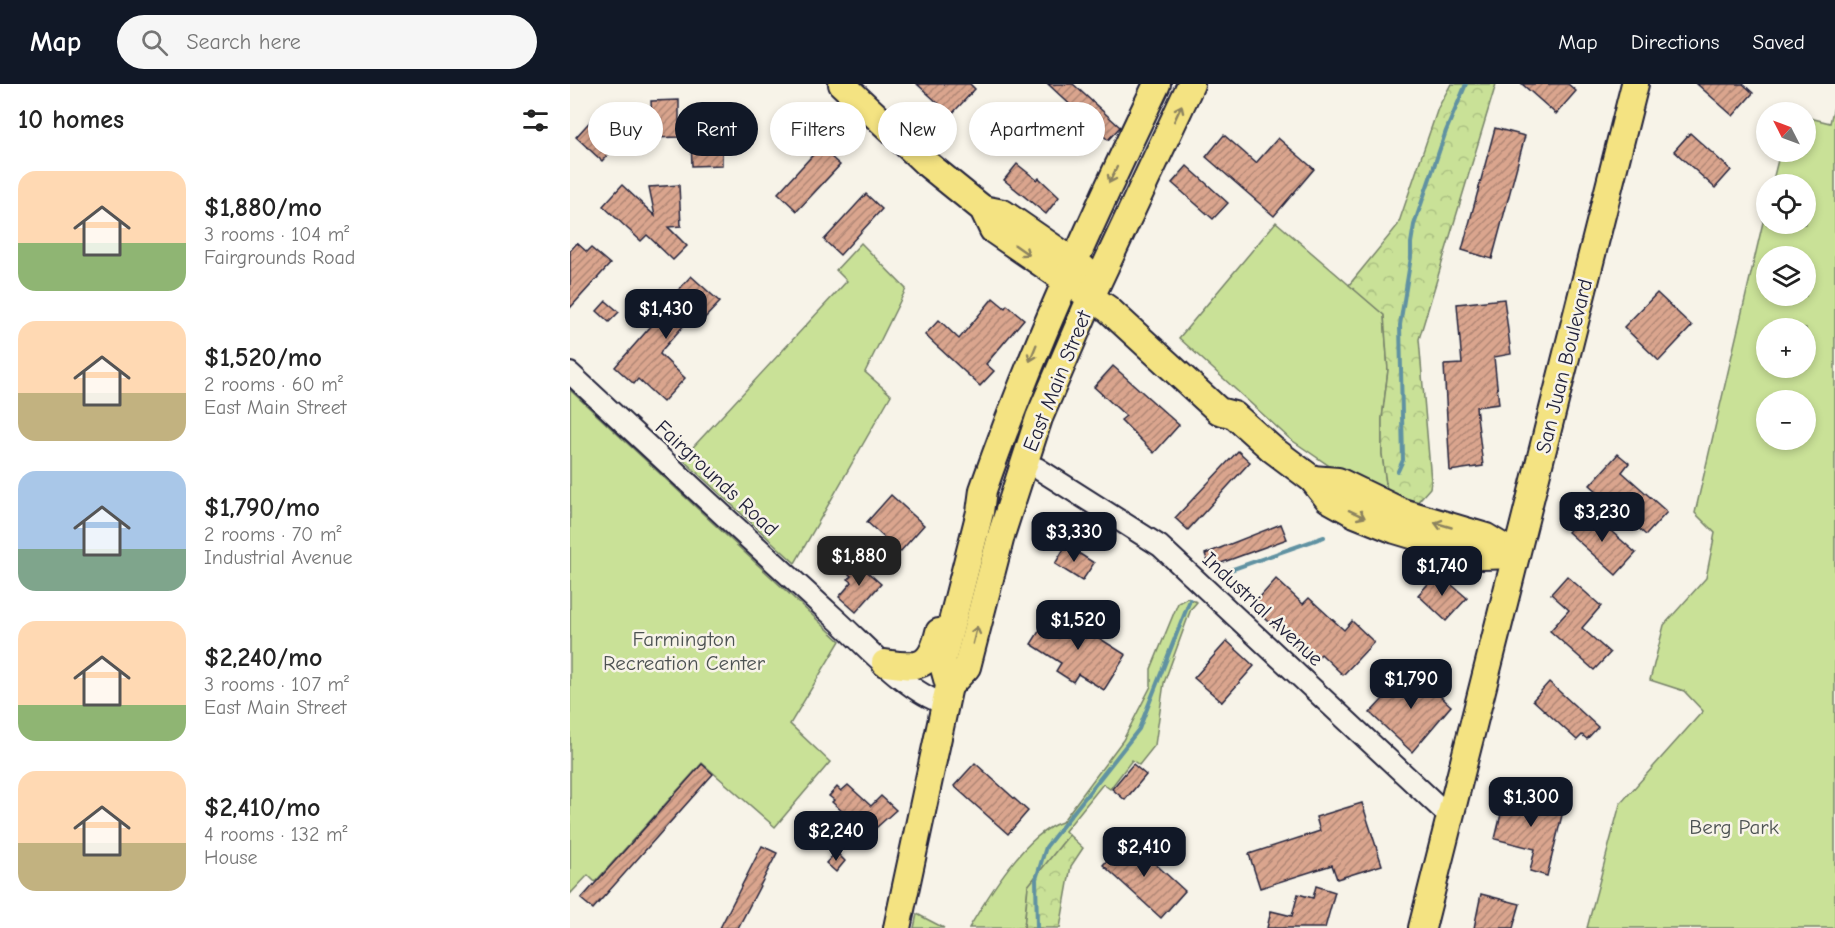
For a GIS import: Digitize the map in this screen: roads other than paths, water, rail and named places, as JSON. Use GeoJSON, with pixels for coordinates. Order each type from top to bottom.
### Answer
{"type":"FeatureCollection","features":[{"type":"Feature","properties":{"kind":"main road","name":"East Main Street"},"geometry":{"type":"LineString","coordinates":[[897,928],[947,695],[942,661],[980,512],[983,490],[1068,270],[1156,84]]}},
{"type":"Feature","properties":{"kind":"main road","name":"East Main Street"},"geometry":{"type":"LineString","coordinates":[[947,695],[967,667],[1002,532],[1039,418],[1095,288],[1191,84]]}},
{"type":"Feature","properties":{"kind":"main road","name":"San Juan Boulevard"},"geometry":{"type":"LineString","coordinates":[[1422,928],[1635,84]]}},
{"type":"Feature","properties":{"kind":"main road"},"geometry":{"type":"LineString","coordinates":[[846,85],[926,163],[983,209],[1003,213],[1068,270],[1095,288],[1230,400],[1234,415],[1272,449],[1312,479],[1328,499],[1395,530],[1482,556],[1516,555]]}},
{"type":"Feature","properties":{"kind":"main road"},"geometry":{"type":"LineString","coordinates":[[1136,127],[1165,140]]}},
{"type":"Feature","properties":{"kind":"main road"},"geometry":{"type":"LineString","coordinates":[[995,456],[1023,464]]}},
{"type":"Feature","properties":{"kind":"main road"},"geometry":{"type":"LineString","coordinates":[[885,663],[918,666],[932,654],[970,512],[983,490]]}},
{"type":"Feature","properties":{"kind":"street","name":"Fairgrounds Road"},"geometry":{"type":"LineString","coordinates":[[570,373],[724,518],[885,663],[928,699],[947,695]]}},
{"type":"Feature","properties":{"kind":"street","name":"Industrial Avenue"},"geometry":{"type":"LineString","coordinates":[[1023,464],[1037,468],[1160,546],[1450,818]]}},
{"type":"Feature","properties":{"kind":"waterway"},"geometry":{"type":"LineString","coordinates":[[1398,471],[1403,460],[1400,325],[1414,225],[1446,131],[1466,84]]}},
{"type":"Feature","properties":{"kind":"waterway"},"geometry":{"type":"LineString","coordinates":[[1219,574],[1324,537]]}},
{"type":"Feature","properties":{"kind":"waterway"},"geometry":{"type":"LineString","coordinates":[[1037,928],[1036,879],[1046,847],[1139,729],[1190,600]]}},
{"type":"Feature","properties":{"kind":"park label","name":"Farmington Recreation Center"},"geometry":{"type":"Point","coordinates":[684,651]}},
{"type":"Feature","properties":{"kind":"park label","name":"Berg Park"},"geometry":{"type":"Point","coordinates":[1734,827]}}]}
